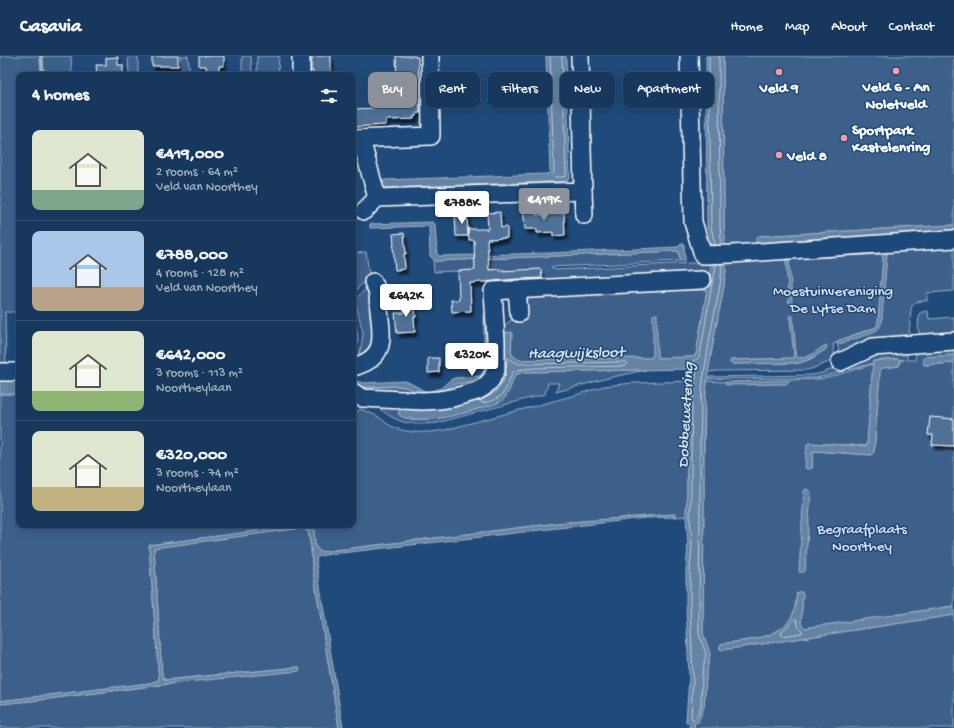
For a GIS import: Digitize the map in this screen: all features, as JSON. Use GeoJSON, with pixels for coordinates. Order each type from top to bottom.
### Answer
{"type":"FeatureCollection","features":[{"type":"Feature","properties":{"kind":"street"},"geometry":{"type":"LineString","coordinates":[[300,56],[301,72]]}},
{"type":"Feature","properties":{"kind":"street"},"geometry":{"type":"LineString","coordinates":[[377,198],[357,139],[431,136],[430,56]]}},
{"type":"Feature","properties":{"kind":"street"},"geometry":{"type":"LineString","coordinates":[[580,56],[584,215]]}},
{"type":"Feature","properties":{"kind":"street"},"geometry":{"type":"LineString","coordinates":[[689,56],[693,222],[703,255],[954,239]]}},
{"type":"Feature","properties":{"kind":"street"},"geometry":{"type":"LineString","coordinates":[[364,211],[377,198],[583,191]]}},
{"type":"Feature","properties":{"kind":"street"},"geometry":{"type":"LineString","coordinates":[[356,394],[362,398],[423,401],[452,398],[477,391],[484,387],[491,380],[496,370],[493,291],[702,280]]}},
{"type":"Feature","properties":{"kind":"street"},"geometry":{"type":"LineString","coordinates":[[356,367],[370,360],[378,351],[381,342],[382,330],[377,290],[373,282]]}},
{"type":"Feature","properties":{"kind":"street"},"geometry":{"type":"LineString","coordinates":[[517,290],[519,313]]}},
{"type":"Feature","properties":{"kind":"street"},"geometry":{"type":"LineString","coordinates":[[840,362],[873,347],[954,340]]}},
{"type":"Feature","properties":{"kind":"street"},"geometry":{"type":"LineString","coordinates":[[0,372],[16,372]]}},
{"type":"Feature","properties":{"kind":"green space"},"geometry":{"type":"Polygon","coordinates":[[[0,56],[40,56],[41,72],[16,72],[16,312],[5,312],[6,369],[0,369],[0,56]]]}},
{"type":"Feature","properties":{"kind":"green space"},"geometry":{"type":"Polygon","coordinates":[[[43,56],[71,56],[72,72],[44,72],[43,56]]]}},
{"type":"Feature","properties":{"kind":"green space"},"geometry":{"type":"Polygon","coordinates":[[[128,56],[138,56],[138,72],[129,72],[128,56]]]}},
{"type":"Feature","properties":{"kind":"green space"},"geometry":{"type":"Polygon","coordinates":[[[180,56],[188,56],[190,72],[182,72],[180,56]]]}},
{"type":"Feature","properties":{"kind":"green space"},"geometry":{"type":"Polygon","coordinates":[[[242,56],[251,56],[252,72],[242,72],[242,56]]]}},
{"type":"Feature","properties":{"kind":"green space"},"geometry":{"type":"Polygon","coordinates":[[[257,56],[279,56],[278,72],[257,72],[257,56]]]}},
{"type":"Feature","properties":{"kind":"green space","name":"Moestuinvereniging De Lytse Dam"},"geometry":{"type":"Polygon","coordinates":[[[723,56],[954,56],[954,225],[760,236],[756,239],[954,234],[954,291],[927,293],[927,301],[919,301],[913,304],[911,309],[909,337],[841,353],[839,352],[837,343],[833,344],[834,360],[807,370],[708,372],[726,271],[726,264],[723,261],[722,255],[725,240],[723,56]],[[887,252],[785,258],[789,303],[791,304],[790,259],[880,254],[882,256],[877,326],[837,342],[839,344],[877,330],[881,322],[887,252]],[[791,315],[793,358],[731,360],[732,364],[799,363],[811,359],[826,349],[808,357],[798,358],[796,356],[791,315]]]}},
{"type":"Feature","properties":{"kind":"green space"},"geometry":{"type":"Polygon","coordinates":[[[678,251],[680,261],[551,267],[555,270],[711,262],[710,273],[705,290],[707,290],[696,354],[693,357],[658,358],[657,356],[652,356],[651,358],[519,360],[513,356],[511,352],[512,333],[502,333],[502,372],[499,381],[492,390],[479,397],[444,407],[431,409],[403,408],[399,411],[403,417],[429,419],[446,417],[482,408],[503,399],[509,391],[515,375],[524,372],[646,370],[612,377],[556,392],[559,383],[548,383],[545,394],[437,423],[407,423],[394,418],[380,409],[379,407],[384,403],[428,403],[462,398],[476,394],[488,387],[496,378],[498,373],[499,329],[516,317],[516,307],[504,269],[434,272],[433,261],[678,251]]]}},
{"type":"Feature","properties":{"kind":"green space"},"geometry":{"type":"Polygon","coordinates":[[[366,252],[369,273],[363,283],[356,290],[356,253],[366,252]]]}},
{"type":"Feature","properties":{"kind":"green space"},"geometry":{"type":"Polygon","coordinates":[[[370,284],[379,340],[356,363],[361,348],[363,333],[356,299],[370,284]]]}},
{"type":"Feature","properties":{"kind":"green space"},"geometry":{"type":"Polygon","coordinates":[[[928,311],[929,319],[954,317],[954,336],[921,336],[918,329],[919,314],[928,311]]]}},
{"type":"Feature","properties":{"kind":"green space"},"geometry":{"type":"Polygon","coordinates":[[[484,314],[489,315],[493,321],[494,366],[489,378],[484,384],[476,388],[457,388],[441,396],[425,399],[371,396],[356,391],[356,386],[364,388],[397,387],[406,388],[429,395],[442,391],[458,383],[482,380],[489,369],[488,320],[486,318],[484,320],[484,314]]]}},
{"type":"Feature","properties":{"kind":"green space"},"geometry":{"type":"Polygon","coordinates":[[[356,325],[358,338],[356,352],[356,325]]]}},
{"type":"Feature","properties":{"kind":"green space","name":"Begraafplaats Noorthey"},"geometry":{"type":"Polygon","coordinates":[[[954,344],[954,355],[924,357],[923,359],[925,365],[954,363],[954,606],[805,628],[801,624],[797,593],[793,614],[787,623],[780,629],[771,634],[751,640],[721,644],[720,649],[722,650],[954,615],[954,728],[694,728],[694,723],[704,707],[706,676],[710,654],[703,633],[704,448],[707,381],[725,383],[788,382],[788,380],[819,379],[873,364],[867,445],[809,443],[812,468],[813,452],[815,451],[871,455],[874,452],[880,371],[883,368],[899,366],[900,361],[904,360],[897,359],[873,361],[873,363],[849,370],[851,361],[869,352],[907,352],[907,360],[915,360],[916,351],[954,344]]]}},
{"type":"Feature","properties":{"kind":"green space"},"geometry":{"type":"Polygon","coordinates":[[[840,366],[846,370],[817,378],[709,379],[709,377],[812,375],[840,366]]]}},
{"type":"Feature","properties":{"kind":"green space"},"geometry":{"type":"Polygon","coordinates":[[[692,381],[688,406],[686,516],[675,517],[675,514],[558,523],[320,552],[315,546],[314,528],[356,528],[356,412],[360,409],[375,415],[389,425],[405,431],[432,432],[445,430],[576,395],[604,386],[633,383],[692,381]]]}},
{"type":"Feature","properties":{"kind":"green space"},"geometry":{"type":"Polygon","coordinates":[[[0,394],[16,394],[16,528],[279,528],[149,545],[159,680],[150,683],[0,701],[0,394]]]}},
{"type":"Feature","properties":{"kind":"green space"},"geometry":{"type":"Polygon","coordinates":[[[302,528],[308,531],[311,547],[312,564],[339,728],[0,728],[0,704],[300,668],[165,680],[162,676],[154,547],[302,528]]]}},
{"type":"Feature","properties":{"kind":"water"},"geometry":{"type":"Polygon","coordinates":[[[546,56],[566,56],[567,72],[560,72],[560,108],[568,108],[570,178],[566,181],[385,188],[382,184],[384,180],[550,173],[548,108],[552,108],[552,72],[547,72],[546,56]]]}},
{"type":"Feature","properties":{"kind":"water"},"geometry":{"type":"Polygon","coordinates":[[[706,56],[723,56],[725,242],[722,258],[726,265],[724,286],[705,396],[704,426],[703,633],[710,654],[706,676],[704,707],[698,722],[694,723],[694,728],[689,728],[690,723],[686,722],[689,677],[686,604],[688,544],[686,516],[688,406],[693,369],[524,372],[515,375],[509,391],[503,400],[494,405],[437,419],[412,419],[398,414],[403,408],[476,397],[502,333],[512,332],[511,352],[513,356],[519,360],[651,358],[653,355],[653,315],[657,314],[658,358],[693,357],[696,355],[707,290],[684,290],[683,288],[707,287],[712,270],[713,255],[707,228],[706,108],[714,108],[714,72],[706,72],[706,56]]]}},
{"type":"Feature","properties":{"kind":"water"},"geometry":{"type":"Polygon","coordinates":[[[432,222],[435,224],[437,254],[439,256],[678,247],[680,244],[684,244],[685,259],[684,261],[680,261],[678,251],[435,261],[430,256],[429,226],[370,228],[370,224],[432,222]]]}},
{"type":"Feature","properties":{"kind":"water"},"geometry":{"type":"Polygon","coordinates":[[[954,225],[954,234],[761,245],[756,244],[756,239],[759,236],[954,225]]]}},
{"type":"Feature","properties":{"kind":"water"},"geometry":{"type":"Polygon","coordinates":[[[887,252],[882,321],[880,327],[875,331],[839,344],[837,343],[837,341],[877,326],[883,258],[880,254],[790,259],[792,302],[791,304],[789,303],[785,258],[887,252]]]}},
{"type":"Feature","properties":{"kind":"water"},"geometry":{"type":"Polygon","coordinates":[[[791,315],[793,316],[796,356],[798,358],[809,356],[826,345],[826,349],[799,363],[730,363],[731,360],[793,358],[791,315]]]}},
{"type":"Feature","properties":{"kind":"water"},"geometry":{"type":"Polygon","coordinates":[[[487,318],[489,365],[487,375],[478,381],[455,384],[441,393],[419,393],[400,386],[356,387],[356,381],[363,383],[404,381],[425,391],[431,391],[441,388],[450,380],[455,378],[480,376],[484,368],[484,320],[487,318]]]}},
{"type":"Feature","properties":{"kind":"water"},"geometry":{"type":"Polygon","coordinates":[[[954,355],[954,363],[924,365],[924,357],[954,355]]]}},
{"type":"Feature","properties":{"kind":"water"},"geometry":{"type":"Polygon","coordinates":[[[897,359],[900,361],[899,366],[883,368],[880,371],[874,452],[871,455],[815,451],[813,452],[812,468],[805,468],[807,444],[809,443],[867,445],[873,361],[897,359]]]}},
{"type":"Feature","properties":{"kind":"water"},"geometry":{"type":"Polygon","coordinates":[[[787,380],[788,382],[786,384],[726,385],[725,383],[725,382],[787,380]]]}},
{"type":"Feature","properties":{"kind":"water"},"geometry":{"type":"Polygon","coordinates":[[[0,381],[16,381],[16,394],[0,394],[0,381]]]}},
{"type":"Feature","properties":{"kind":"water"},"geometry":{"type":"Polygon","coordinates":[[[806,489],[811,492],[805,571],[799,572],[804,491],[806,489]]]}},
{"type":"Feature","properties":{"kind":"water"},"geometry":{"type":"Polygon","coordinates":[[[675,514],[675,517],[645,518],[317,557],[316,562],[343,728],[339,728],[312,564],[311,547],[308,531],[302,528],[314,528],[315,546],[320,552],[558,523],[675,514]]]}},
{"type":"Feature","properties":{"kind":"water"},"geometry":{"type":"Polygon","coordinates":[[[279,528],[302,528],[154,548],[162,676],[165,680],[299,667],[299,671],[166,684],[0,704],[0,701],[150,683],[159,680],[149,545],[279,528]]]}},
{"type":"Feature","properties":{"kind":"water"},"geometry":{"type":"Polygon","coordinates":[[[798,592],[802,592],[803,594],[801,624],[805,628],[954,606],[954,615],[722,650],[720,649],[721,644],[751,640],[771,634],[780,629],[787,623],[793,614],[798,592]]]}},
{"type":"Feature","properties":{"kind":"building"},"geometry":{"type":"Polygon","coordinates":[[[152,56],[178,56],[178,66],[152,66],[152,56]]]}},
{"type":"Feature","properties":{"kind":"building"},"geometry":{"type":"Polygon","coordinates":[[[199,56],[224,56],[224,66],[219,66],[219,72],[207,72],[206,66],[199,66],[199,56]]]}},
{"type":"Feature","properties":{"kind":"building"},"geometry":{"type":"Polygon","coordinates":[[[312,56],[331,56],[331,72],[311,71],[312,56]]]}},
{"type":"Feature","properties":{"kind":"building"},"geometry":{"type":"Polygon","coordinates":[[[396,56],[418,57],[420,113],[417,113],[417,116],[414,116],[414,119],[386,120],[386,125],[356,127],[356,109],[417,108],[417,72],[397,72],[396,56]]]}},
{"type":"Feature","properties":{"kind":"building"},"geometry":{"type":"Polygon","coordinates":[[[118,57],[118,65],[123,65],[123,72],[97,72],[96,65],[106,65],[106,58],[118,57]]]}},
{"type":"Feature","properties":{"kind":"building"},"geometry":{"type":"Polygon","coordinates":[[[523,207],[536,207],[536,215],[564,213],[565,235],[553,236],[553,232],[537,233],[537,229],[525,229],[523,207]]]}},
{"type":"Feature","properties":{"kind":"building"},"geometry":{"type":"Polygon","coordinates":[[[500,212],[501,228],[507,227],[507,238],[487,239],[489,270],[541,269],[542,278],[470,283],[471,311],[452,312],[451,300],[459,300],[458,271],[475,270],[474,240],[469,240],[468,229],[488,229],[487,213],[500,212]]]}},
{"type":"Feature","properties":{"kind":"building"},"geometry":{"type":"Polygon","coordinates":[[[467,214],[468,236],[456,236],[455,215],[467,214]]]}},
{"type":"Feature","properties":{"kind":"building"},"geometry":{"type":"Polygon","coordinates":[[[404,233],[406,254],[404,254],[405,269],[395,270],[393,234],[404,233]]]}},
{"type":"Feature","properties":{"kind":"building"},"geometry":{"type":"Polygon","coordinates":[[[414,300],[416,317],[414,317],[415,332],[397,333],[395,313],[404,313],[403,301],[414,300]]]}},
{"type":"Feature","properties":{"kind":"building"},"geometry":{"type":"Polygon","coordinates":[[[428,358],[439,358],[439,372],[428,373],[428,358]]]}},
{"type":"Feature","properties":{"kind":"building"},"geometry":{"type":"Polygon","coordinates":[[[930,417],[954,419],[954,446],[932,445],[933,435],[928,435],[930,417]]]}},
{"type":"Feature","properties":{"kind":"waterway"},"geometry":{"type":"LineString","coordinates":[[41,56],[43,72]]}},
{"type":"Feature","properties":{"kind":"place","name":"Veld 6 - An Noletveld"},"geometry":{"type":"Point","coordinates":[896,71]}},
{"type":"Feature","properties":{"kind":"place","name":"Veld 9"},"geometry":{"type":"Point","coordinates":[779,72]}},
{"type":"Feature","properties":{"kind":"place","name":"Sportpark Kastelenring"},"geometry":{"type":"Point","coordinates":[844,138]}},
{"type":"Feature","properties":{"kind":"place","name":"Veld 8"},"geometry":{"type":"Point","coordinates":[779,155]}},
{"type":"Feature","properties":{"kind":"water label","name":"Haagwijksloot"},"geometry":{"type":"Point","coordinates":[576,351]}},
{"type":"Feature","properties":{"kind":"water label","name":"Dobbewatering"},"geometry":{"type":"Point","coordinates":[684,415]}}]}
